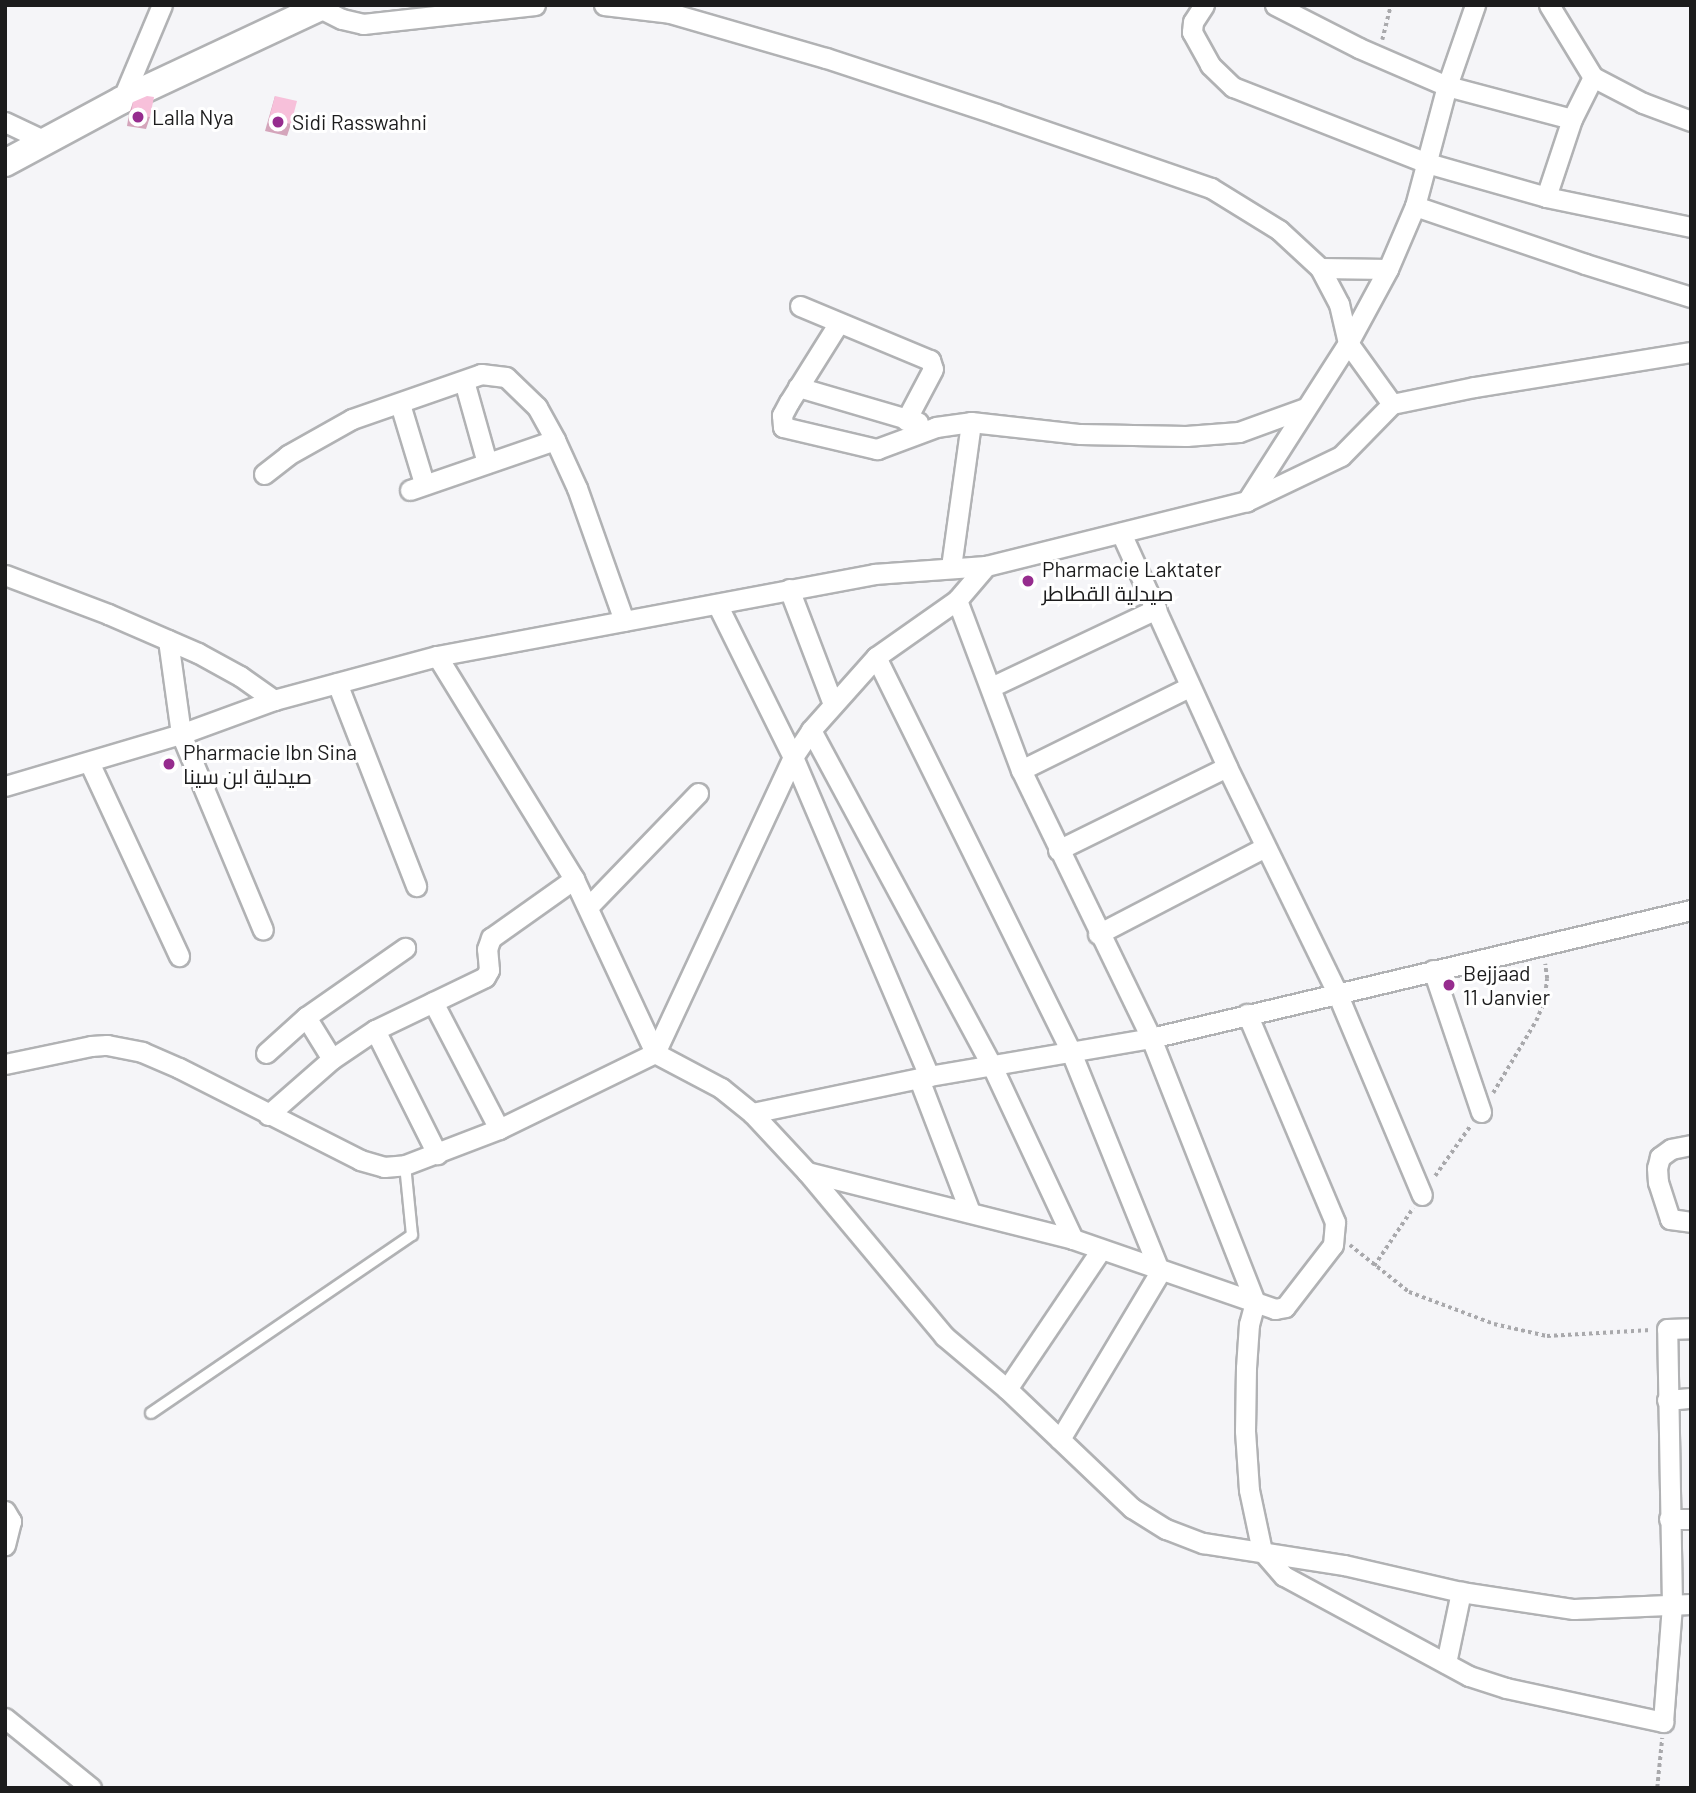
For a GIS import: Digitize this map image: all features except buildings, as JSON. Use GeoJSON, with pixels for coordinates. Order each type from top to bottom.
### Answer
{"type":"FeatureCollection","features":[{"type":"Feature","properties":{"kind":"main road"},"geometry":{"type":"LineString","coordinates":[[5,163],[122,100],[319,6]]}},
{"type":"Feature","properties":{"kind":"street"},"geometry":{"type":"LineString","coordinates":[[122,100],[162,5]]}},
{"type":"Feature","properties":{"kind":"street"},"geometry":{"type":"LineString","coordinates":[[319,6],[363,24],[535,5]]}},
{"type":"Feature","properties":{"kind":"street"},"geometry":{"type":"LineString","coordinates":[[604,5],[670,13],[826,58],[1211,188],[1279,230],[1320,268],[1339,304],[1348,343],[1392,404]]}},
{"type":"Feature","properties":{"kind":"street"},"geometry":{"type":"LineString","coordinates":[[1204,5],[1193,22],[1192,32],[1210,65],[1233,87],[1427,163],[1546,197],[1691,227]]}},
{"type":"Feature","properties":{"kind":"street"},"geometry":{"type":"LineString","coordinates":[[1275,5],[1378,57],[1447,86],[1572,119]]}},
{"type":"Feature","properties":{"kind":"street"},"geometry":{"type":"LineString","coordinates":[[1247,501],[1348,343],[1388,269],[1415,206],[1447,86],[1475,5]]}},
{"type":"Feature","properties":{"kind":"street"},"geometry":{"type":"LineString","coordinates":[[1549,5],[1593,77],[1643,103],[1691,121]]}},
{"type":"Feature","properties":{"kind":"street"},"geometry":{"type":"LineString","coordinates":[[1546,197],[1572,119],[1593,77]]}},
{"type":"Feature","properties":{"kind":"street"},"geometry":{"type":"LineString","coordinates":[[5,122],[45,141]]}},
{"type":"Feature","properties":{"kind":"street"},"geometry":{"type":"LineString","coordinates":[[1415,206],[1585,264],[1691,296]]}},
{"type":"Feature","properties":{"kind":"street"},"geometry":{"type":"LineString","coordinates":[[1320,268],[1388,269]]}},
{"type":"Feature","properties":{"kind":"street"},"geometry":{"type":"LineString","coordinates":[[800,306],[933,364],[906,419]]}},
{"type":"Feature","properties":{"kind":"street"},"geometry":{"type":"LineString","coordinates":[[838,324],[798,387],[781,422],[790,430],[877,449],[936,427],[971,422],[1080,434],[1186,436],[1239,432],[1306,408]]}},
{"type":"Feature","properties":{"kind":"street"},"geometry":{"type":"LineString","coordinates":[[5,786],[181,734],[274,700],[437,656],[874,574],[986,566],[1247,501],[1341,456],[1392,404],[1691,352]]}},
{"type":"Feature","properties":{"kind":"street"},"geometry":{"type":"LineString","coordinates":[[264,474],[330,430],[352,419],[481,374],[506,377],[537,407],[555,440],[577,488],[624,621]]}},
{"type":"Feature","properties":{"kind":"street"},"geometry":{"type":"LineString","coordinates":[[464,381],[487,463]]}},
{"type":"Feature","properties":{"kind":"street"},"geometry":{"type":"LineString","coordinates":[[798,387],[936,427]]}},
{"type":"Feature","properties":{"kind":"street"},"geometry":{"type":"LineString","coordinates":[[400,404],[417,487],[555,440]]}},
{"type":"Feature","properties":{"kind":"street"},"geometry":{"type":"LineString","coordinates":[[951,567],[971,422]]}},
{"type":"Feature","properties":{"kind":"street"},"geometry":{"type":"LineString","coordinates":[[1121,533],[1189,687],[1337,993],[1422,1195]]}},
{"type":"Feature","properties":{"kind":"street"},"geometry":{"type":"LineString","coordinates":[[5,1064],[76,1047],[122,1047],[179,1068],[360,1160],[384,1167],[405,1165],[499,1129],[655,1053],[793,757],[811,730],[876,657],[957,600],[986,566]]}},
{"type":"Feature","properties":{"kind":"street"},"geometry":{"type":"LineString","coordinates":[[5,575],[168,640],[240,676],[274,700]]}},
{"type":"Feature","properties":{"kind":"street"},"geometry":{"type":"LineString","coordinates":[[789,589],[832,704]]}},
{"type":"Feature","properties":{"kind":"street"},"geometry":{"type":"LineString","coordinates":[[957,600],[1021,770],[1098,934],[1151,1038],[1255,1302],[1249,1324],[1245,1431],[1249,1490],[1262,1550],[1284,1576],[1469,1676],[1506,1688],[1663,1723],[1682,1605],[1669,1519],[1667,1329],[1691,1328]]}},
{"type":"Feature","properties":{"kind":"street"},"geometry":{"type":"LineString","coordinates":[[718,604],[793,757],[924,1077],[970,1212]]}},
{"type":"Feature","properties":{"kind":"street"},"geometry":{"type":"LineString","coordinates":[[990,687],[1156,609]]}},
{"type":"Feature","properties":{"kind":"street"},"geometry":{"type":"LineString","coordinates":[[168,640],[181,734],[263,930]]}},
{"type":"Feature","properties":{"kind":"street"},"geometry":{"type":"LineString","coordinates":[[437,656],[589,906],[655,1053],[721,1088],[752,1113],[807,1172],[944,1336],[1007,1389],[1132,1507],[1166,1529],[1203,1543],[1344,1564],[1461,1592],[1574,1609],[1682,1605]]}},
{"type":"Feature","properties":{"kind":"street"},"geometry":{"type":"LineString","coordinates":[[876,657],[1070,1052],[1160,1272]]}},
{"type":"Feature","properties":{"kind":"street"},"geometry":{"type":"LineString","coordinates":[[337,682],[416,886]]}},
{"type":"Feature","properties":{"kind":"street"},"geometry":{"type":"LineString","coordinates":[[1021,770],[1189,687]]}},
{"type":"Feature","properties":{"kind":"street"},"geometry":{"type":"LineString","coordinates":[[811,730],[992,1066],[1073,1239]]}},
{"type":"Feature","properties":{"kind":"street"},"geometry":{"type":"LineString","coordinates":[[89,762],[179,956]]}},
{"type":"Feature","properties":{"kind":"street"},"geometry":{"type":"LineString","coordinates":[[1058,850],[1227,767]]}},
{"type":"Feature","properties":{"kind":"street"},"geometry":{"type":"LineString","coordinates":[[589,906],[698,793]]}},
{"type":"Feature","properties":{"kind":"street"},"geometry":{"type":"LineString","coordinates":[[1098,934],[1265,847]]}},
{"type":"Feature","properties":{"kind":"street"},"geometry":{"type":"LineString","coordinates":[[268,1115],[332,1059],[375,1030],[485,977],[489,970],[487,949],[491,938],[574,879]]}},
{"type":"Feature","properties":{"kind":"street"},"geometry":{"type":"LineString","coordinates":[[752,1113],[924,1077],[1151,1038],[1691,910]]}},
{"type":"Feature","properties":{"kind":"street"},"geometry":{"type":"LineString","coordinates":[[265,1053],[306,1017],[405,948]]}},
{"type":"Feature","properties":{"kind":"street"},"geometry":{"type":"LineString","coordinates":[[1433,970],[1480,1112]]}},
{"type":"Feature","properties":{"kind":"street"},"geometry":{"type":"LineString","coordinates":[[433,1002],[499,1129]]}},
{"type":"Feature","properties":{"kind":"street"},"geometry":{"type":"LineString","coordinates":[[807,1172],[1073,1239],[1100,1251],[1275,1310],[1292,1301],[1333,1245],[1335,1222],[1247,1014]]}},
{"type":"Feature","properties":{"kind":"street"},"geometry":{"type":"LineString","coordinates":[[306,1017],[332,1059]]}},
{"type":"Feature","properties":{"kind":"street"},"geometry":{"type":"LineString","coordinates":[[375,1030],[437,1154]]}},
{"type":"Feature","properties":{"kind":"street"},"geometry":{"type":"LineString","coordinates":[[1691,1145],[1671,1149],[1660,1157],[1657,1168],[1658,1182],[1670,1219],[1691,1222]]}},
{"type":"Feature","properties":{"kind":"street"},"geometry":{"type":"LineString","coordinates":[[1007,1389],[1100,1251]]}},
{"type":"Feature","properties":{"kind":"street"},"geometry":{"type":"LineString","coordinates":[[1060,1439],[1160,1272]]}},
{"type":"Feature","properties":{"kind":"street"},"geometry":{"type":"LineString","coordinates":[[1667,1400],[1691,1398]]}},
{"type":"Feature","properties":{"kind":"street"},"geometry":{"type":"LineString","coordinates":[[5,1511],[11,1521],[5,1545]]}},
{"type":"Feature","properties":{"kind":"street"},"geometry":{"type":"LineString","coordinates":[[1669,1519],[1691,1519]]}},
{"type":"Feature","properties":{"kind":"street"},"geometry":{"type":"LineString","coordinates":[[1446,1663],[1461,1592]]}},
{"type":"Feature","properties":{"kind":"street"},"geometry":{"type":"LineString","coordinates":[[5,1718],[13,1737],[91,1788]]}},
{"type":"Feature","properties":{"kind":"lane"},"geometry":{"type":"LineString","coordinates":[[151,1413],[412,1236],[405,1165]]}},
{"type":"Feature","properties":{"kind":"path"},"geometry":{"type":"LineString","coordinates":[[1378,57],[1391,5]]}},
{"type":"Feature","properties":{"kind":"path"},"geometry":{"type":"LineString","coordinates":[[1336,1234],[1409,1292],[1494,1324],[1547,1336],[1667,1329]]}},
{"type":"Feature","properties":{"kind":"path"},"geometry":{"type":"LineString","coordinates":[[1657,1788],[1663,1723]]}},
{"type":"Feature","properties":{"kind":"place","name":"Lalla Nya"},"geometry":{"type":"Point","coordinates":[138,117]}},
{"type":"Feature","properties":{"kind":"place","name":"Sidi Rasswahni"},"geometry":{"type":"Point","coordinates":[278,122]}},
{"type":"Feature","properties":{"kind":"place","name":"Pharmacie Laktater صيدلية القطاطر"},"geometry":{"type":"Point","coordinates":[1028,581]}},
{"type":"Feature","properties":{"kind":"place","name":"Pharmacie Ibn Sina صيدلية ابن سينا"},"geometry":{"type":"Point","coordinates":[169,764]}},
{"type":"Feature","properties":{"kind":"place","name":"Bejjaad 11 Janvier"},"geometry":{"type":"Point","coordinates":[1449,985]}}]}
